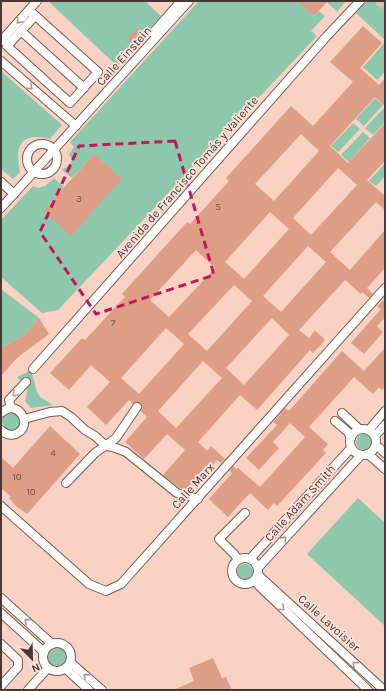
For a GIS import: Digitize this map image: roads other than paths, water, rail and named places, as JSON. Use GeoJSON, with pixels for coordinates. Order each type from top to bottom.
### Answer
{"type":"FeatureCollection","features":[{"type":"Feature","properties":{"kind":"street"},"geometry":{"type":"LineString","coordinates":[[37,1],[32,13],[21,31],[7,46],[70,103]]}},
{"type":"Feature","properties":{"kind":"street","name":"Calle Einstein"},"geometry":{"type":"LineString","coordinates":[[74,125],[182,1]]}},
{"type":"Feature","properties":{"kind":"street","name":"Calle Einstein"},"geometry":{"type":"LineString","coordinates":[[1,202],[33,170],[189,1]]}},
{"type":"Feature","properties":{"kind":"street","name":"Avenida de Francisco Tomás y Valiente"},"geometry":{"type":"LineString","coordinates":[[33,369],[327,36],[360,1]]}},
{"type":"Feature","properties":{"kind":"street"},"geometry":{"type":"LineString","coordinates":[[1,41],[32,13]]}},
{"type":"Feature","properties":{"kind":"street"},"geometry":{"type":"LineString","coordinates":[[32,13],[98,72],[61,114]]}},
{"type":"Feature","properties":{"kind":"street"},"geometry":{"type":"LineString","coordinates":[[21,31],[84,88]]}},
{"type":"Feature","properties":{"kind":"street"},"geometry":{"type":"LineString","coordinates":[[1,60],[74,125]]}},
{"type":"Feature","properties":{"kind":"street"},"geometry":{"type":"LineString","coordinates":[[43,143],[53,148],[57,159],[55,167],[48,173],[39,174],[28,165],[27,157],[30,148],[43,143]]}},
{"type":"Feature","properties":{"kind":"street"},"geometry":{"type":"LineString","coordinates":[[1,182],[12,192]]}},
{"type":"Feature","properties":{"kind":"street","name":"Calle Einstein"},"geometry":{"type":"LineString","coordinates":[[1,208],[12,192]]}},
{"type":"Feature","properties":{"kind":"street","name":"Calle Marx"},"geometry":{"type":"LineString","coordinates":[[1,506],[89,584],[106,591],[121,584],[385,288]]}},
{"type":"Feature","properties":{"kind":"street"},"geometry":{"type":"LineString","coordinates":[[11,408],[9,400],[26,382]]}},
{"type":"Feature","properties":{"kind":"street"},"geometry":{"type":"LineString","coordinates":[[66,483],[95,453],[116,438],[137,407]]}},
{"type":"Feature","properties":{"kind":"street"},"geometry":{"type":"LineString","coordinates":[[1,430],[8,434],[17,433],[23,427],[24,419],[20,411],[11,408],[2,409]]}},
{"type":"Feature","properties":{"kind":"street"},"geometry":{"type":"LineString","coordinates":[[24,419],[50,412],[62,411],[106,446],[126,452],[178,493],[198,499]]}},
{"type":"Feature","properties":{"kind":"street"},"geometry":{"type":"LineString","coordinates":[[368,430],[385,411]]}},
{"type":"Feature","properties":{"kind":"street"},"geometry":{"type":"LineString","coordinates":[[342,413],[359,429],[368,430],[375,436],[376,445],[372,452],[364,454]]}},
{"type":"Feature","properties":{"kind":"street"},"geometry":{"type":"LineString","coordinates":[[335,421],[348,432],[351,438]]}},
{"type":"Feature","properties":{"kind":"street"},"geometry":{"type":"LineString","coordinates":[[375,436],[385,425]]}},
{"type":"Feature","properties":{"kind":"street"},"geometry":{"type":"LineString","coordinates":[[359,429],[352,434],[351,448],[354,452],[364,454],[385,469]]}},
{"type":"Feature","properties":{"kind":"street"},"geometry":{"type":"LineString","coordinates":[[376,445],[385,453]]}},
{"type":"Feature","properties":{"kind":"street","name":"Calle Adam Smith"},"geometry":{"type":"LineString","coordinates":[[250,559],[351,448]]}},
{"type":"Feature","properties":{"kind":"street","name":"Calle Adam Smith"},"geometry":{"type":"LineString","coordinates":[[256,574],[364,454]]}},
{"type":"Feature","properties":{"kind":"street"},"geometry":{"type":"LineString","coordinates":[[238,560],[219,539],[244,512]]}},
{"type":"Feature","properties":{"kind":"street"},"geometry":{"type":"LineString","coordinates":[[242,558],[250,559],[254,561],[256,574],[246,584],[241,584],[234,579],[232,566],[242,558]]}},
{"type":"Feature","properties":{"kind":"street","name":"Calle Lavoisier"},"geometry":{"type":"LineString","coordinates":[[256,574],[368,690]]}},
{"type":"Feature","properties":{"kind":"street","name":"Calle Lavoisier"},"geometry":{"type":"LineString","coordinates":[[256,574],[384,690]]}},
{"type":"Feature","properties":{"kind":"street"},"geometry":{"type":"LineString","coordinates":[[1,598],[52,644]]}},
{"type":"Feature","properties":{"kind":"street"},"geometry":{"type":"LineString","coordinates":[[1,613],[44,652]]}},
{"type":"Feature","properties":{"kind":"street"},"geometry":{"type":"LineString","coordinates":[[68,665],[57,671],[48,668],[43,660],[44,652],[49,645],[57,643],[65,645],[70,653],[68,665],[89,690]]}},
{"type":"Feature","properties":{"kind":"street"},"geometry":{"type":"LineString","coordinates":[[1,644],[18,660],[18,667],[1,686]]}},
{"type":"Feature","properties":{"kind":"street"},"geometry":{"type":"LineString","coordinates":[[68,665],[102,690]]}},
{"type":"Feature","properties":{"kind":"street"},"geometry":{"type":"LineString","coordinates":[[28,690],[48,668]]}},
{"type":"Feature","properties":{"kind":"tunnel"},"geometry":{"type":"LineString","coordinates":[[378,1],[385,7]]}}]}
